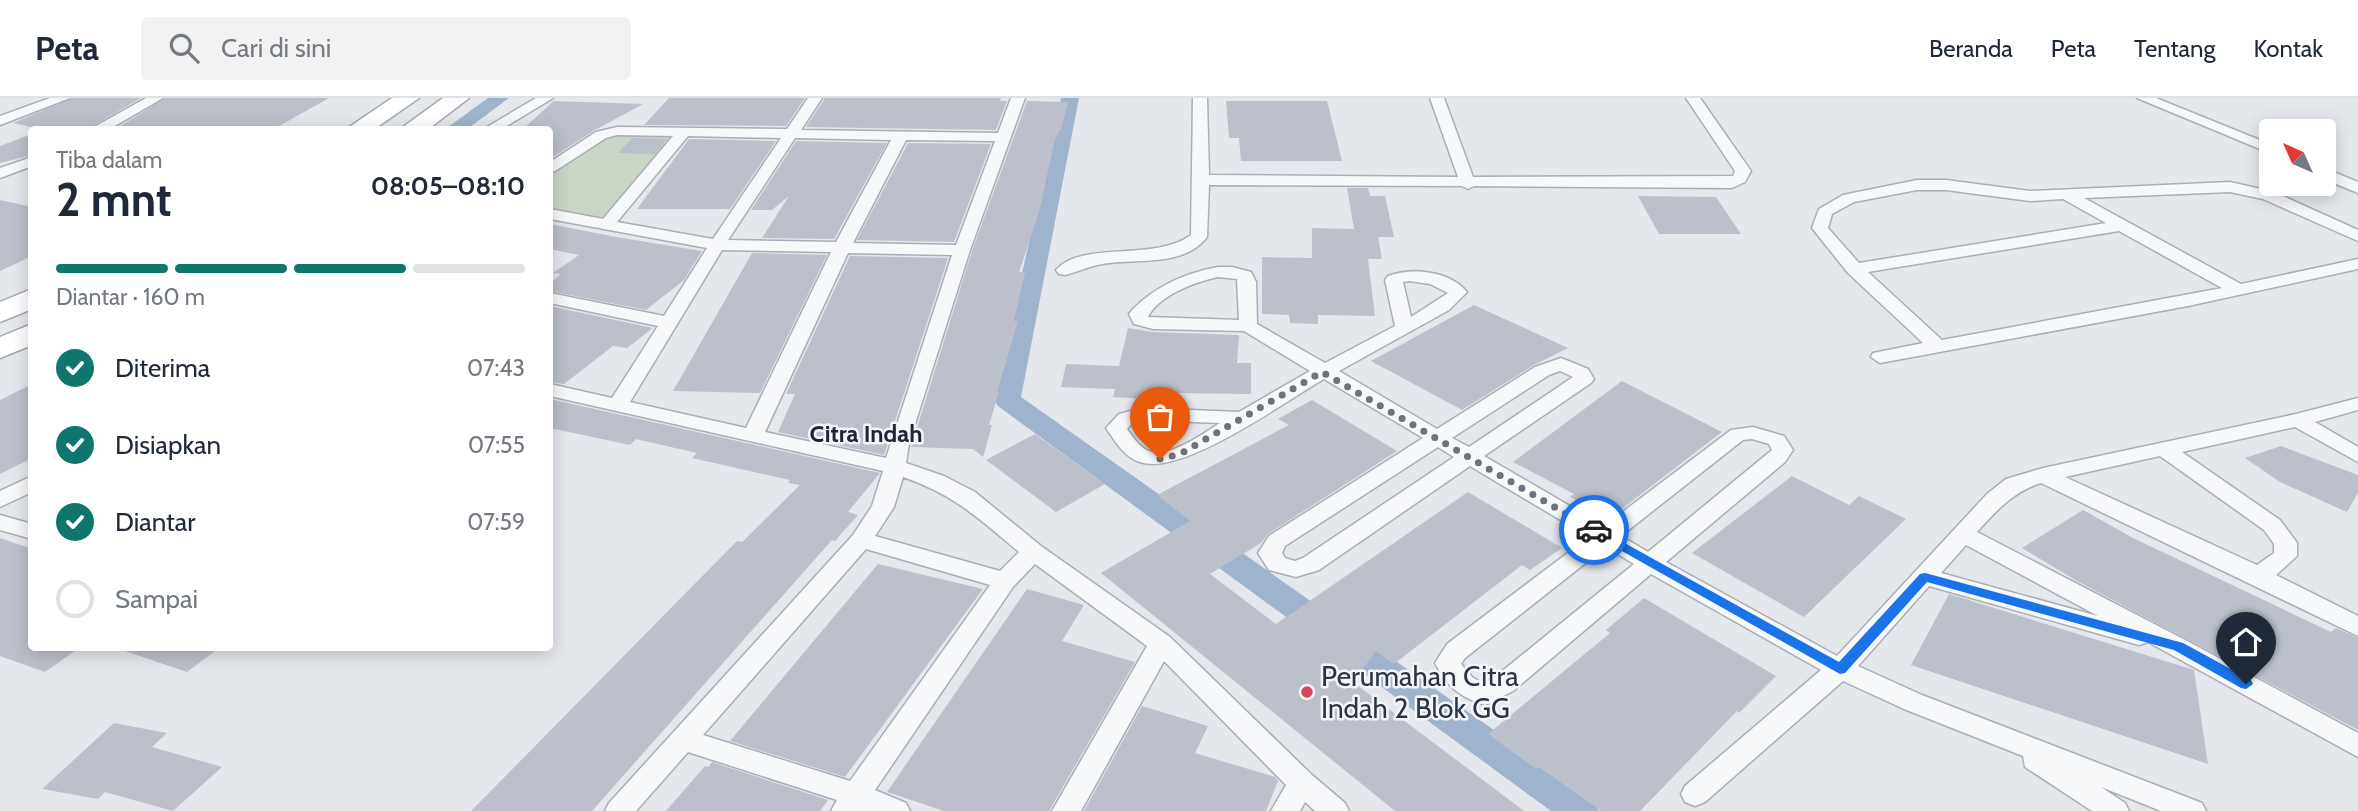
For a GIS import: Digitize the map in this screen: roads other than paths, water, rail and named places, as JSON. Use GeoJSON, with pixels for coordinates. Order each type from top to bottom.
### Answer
{"type":"FeatureCollection","features":[{"type":"Feature","properties":{"kind":"main road"},"geometry":{"type":"LineString","coordinates":[[362,126],[408,98]]}},
{"type":"Feature","properties":{"kind":"main road"},"geometry":{"type":"LineString","coordinates":[[416,126],[458,98]]}},
{"type":"Feature","properties":{"kind":"main road"},"geometry":{"type":"LineString","coordinates":[[0,313],[28,300]]}},
{"type":"Feature","properties":{"kind":"main road"},"geometry":{"type":"LineString","coordinates":[[0,349],[28,335]]}},
{"type":"Feature","properties":{"kind":"street"},"geometry":{"type":"LineString","coordinates":[[0,121],[63,98]]}},
{"type":"Feature","properties":{"kind":"street"},"geometry":{"type":"LineString","coordinates":[[104,126],[156,98]]}},
{"type":"Feature","properties":{"kind":"street"},"geometry":{"type":"LineString","coordinates":[[496,126],[546,98]]}},
{"type":"Feature","properties":{"kind":"street"},"geometry":{"type":"LineString","coordinates":[[618,405],[717,245],[815,98]]}},
{"type":"Feature","properties":{"kind":"street"},"geometry":{"type":"LineString","coordinates":[[619,811],[861,540],[883,507],[899,443],[961,250],[1018,98]]}},
{"type":"Feature","properties":{"kind":"street"},"geometry":{"type":"LineString","coordinates":[[1065,270],[1082,262],[1108,257],[1145,258],[1188,248],[1199,237],[1200,98]]}},
{"type":"Feature","properties":{"kind":"street"},"geometry":{"type":"LineString","coordinates":[[1437,98],[1468,184]]}},
{"type":"Feature","properties":{"kind":"street"},"geometry":{"type":"LineString","coordinates":[[1201,180],[1714,184],[1732,183],[1740,179],[1743,171],[1693,98]]}},
{"type":"Feature","properties":{"kind":"street"},"geometry":{"type":"LineString","coordinates":[[2144,98],[2259,144]]}},
{"type":"Feature","properties":{"kind":"street"},"geometry":{"type":"LineString","coordinates":[[2184,116],[2198,127],[2259,153]]}},
{"type":"Feature","properties":{"kind":"street"},"geometry":{"type":"LineString","coordinates":[[553,166],[610,132],[1003,137]]}},
{"type":"Feature","properties":{"kind":"street"},"geometry":{"type":"LineString","coordinates":[[607,224],[684,132]]}},
{"type":"Feature","properties":{"kind":"street"},"geometry":{"type":"LineString","coordinates":[[753,435],[841,249],[900,137]]}},
{"type":"Feature","properties":{"kind":"street"},"geometry":{"type":"LineString","coordinates":[[0,173],[28,162]]}},
{"type":"Feature","properties":{"kind":"street"},"geometry":{"type":"LineString","coordinates":[[2336,178],[2358,188]]}},
{"type":"Feature","properties":{"kind":"street"},"geometry":{"type":"LineString","coordinates":[[1938,347],[1854,269],[1820,228],[1825,212],[1849,198],[1917,185],[1946,185],[2023,196],[2246,189],[2268,195],[2358,236]]}},
{"type":"Feature","properties":{"kind":"street"},"geometry":{"type":"LineString","coordinates":[[2336,186],[2358,196]]}},
{"type":"Feature","properties":{"kind":"street"},"geometry":{"type":"LineString","coordinates":[[2065,194],[2238,290]]}},
{"type":"Feature","properties":{"kind":"street"},"geometry":{"type":"LineString","coordinates":[[553,215],[717,245],[961,250]]}},
{"type":"Feature","properties":{"kind":"street"},"geometry":{"type":"LineString","coordinates":[[1854,269],[2119,226]]}},
{"type":"Feature","properties":{"kind":"street"},"geometry":{"type":"LineString","coordinates":[[1880,357],[2238,290],[2358,264]]}},
{"type":"Feature","properties":{"kind":"street"},"geometry":{"type":"LineString","coordinates":[[1248,326],[1247,282],[1245,276],[1239,274],[1211,274],[1178,284],[1149,301],[1138,314],[1140,320],[1153,324],[1248,326],[1651,564],[1840,669],[1913,702],[2192,811]]}},
{"type":"Feature","properties":{"kind":"street"},"geometry":{"type":"LineString","coordinates":[[553,299],[670,323]]}},
{"type":"Feature","properties":{"kind":"street"},"geometry":{"type":"LineString","coordinates":[[1243,418],[1142,415],[1126,418],[1116,428],[1136,453],[1147,460],[1180,454],[1404,328]]}},
{"type":"Feature","properties":{"kind":"street"},"geometry":{"type":"LineString","coordinates":[[1561,364],[1581,373],[1584,379],[1311,564],[1296,569],[1277,564],[1270,553],[1277,541],[1438,439],[1552,366],[1561,364]]}},
{"type":"Feature","properties":{"kind":"street"},"geometry":{"type":"LineString","coordinates":[[553,391],[895,467],[936,481],[967,497],[1033,551],[1161,643],[1302,783],[1335,811]]}},
{"type":"Feature","properties":{"kind":"street"},"geometry":{"type":"LineString","coordinates":[[1695,793],[1840,669],[1996,499],[2014,484],[2043,475],[2298,420],[2358,404]]}},
{"type":"Feature","properties":{"kind":"street"},"geometry":{"type":"LineString","coordinates":[[2298,420],[2358,456]]}},
{"type":"Feature","properties":{"kind":"street"},"geometry":{"type":"LineString","coordinates":[[1753,433],[1777,440],[1783,450],[1779,457],[1504,684],[1485,695],[1467,690],[1454,677],[1448,663],[1456,651],[1605,537],[1738,434],[1753,433]]}},
{"type":"Feature","properties":{"kind":"street"},"geometry":{"type":"LineString","coordinates":[[2164,449],[2272,524],[2286,543],[2285,556],[2259,576]]}},
{"type":"Feature","properties":{"kind":"street"},"geometry":{"type":"LineString","coordinates":[[2043,475],[2259,576],[2358,627]]}},
{"type":"Feature","properties":{"kind":"street"},"geometry":{"type":"LineString","coordinates":[[0,500],[28,485]]}},
{"type":"Feature","properties":{"kind":"street"},"geometry":{"type":"LineString","coordinates":[[0,522],[28,531]]}},
{"type":"Feature","properties":{"kind":"street"},"geometry":{"type":"LineString","coordinates":[[1964,535],[2178,647],[2358,746]]}},
{"type":"Feature","properties":{"kind":"street"},"geometry":{"type":"LineString","coordinates":[[861,540],[1005,581]]}},
{"type":"Feature","properties":{"kind":"street"},"geometry":{"type":"LineString","coordinates":[[850,803],[1005,581],[1033,551]]}},
{"type":"Feature","properties":{"kind":"street"},"geometry":{"type":"LineString","coordinates":[[1925,577],[2178,647]]}},
{"type":"Feature","properties":{"kind":"street"},"geometry":{"type":"LineString","coordinates":[[1066,811],[1161,643]]}},
{"type":"Feature","properties":{"kind":"street"},"geometry":{"type":"LineString","coordinates":[[1995,734],[2115,811]]}},
{"type":"Feature","properties":{"kind":"street"},"geometry":{"type":"LineString","coordinates":[[683,740],[850,803],[896,811]]}},
{"type":"Feature","properties":{"kind":"street"},"geometry":{"type":"LineString","coordinates":[[1285,811],[1302,783]]}},
{"type":"Feature","properties":{"kind":"waterway"},"geometry":{"type":"LineString","coordinates":[[459,126],[500,98]]}},
{"type":"Feature","properties":{"kind":"waterway"},"geometry":{"type":"LineString","coordinates":[[1070,98],[1007,400],[1580,811]]}},
{"type":"Feature","properties":{"kind":"place","name":"Perumahan Citra Indah 2 Blok GG"},"geometry":{"type":"Point","coordinates":[1307,692]}},
{"type":"Feature","properties":{"kind":"district","name":"Citra Indah"},"geometry":{"type":"Point","coordinates":[866,434]}}]}
